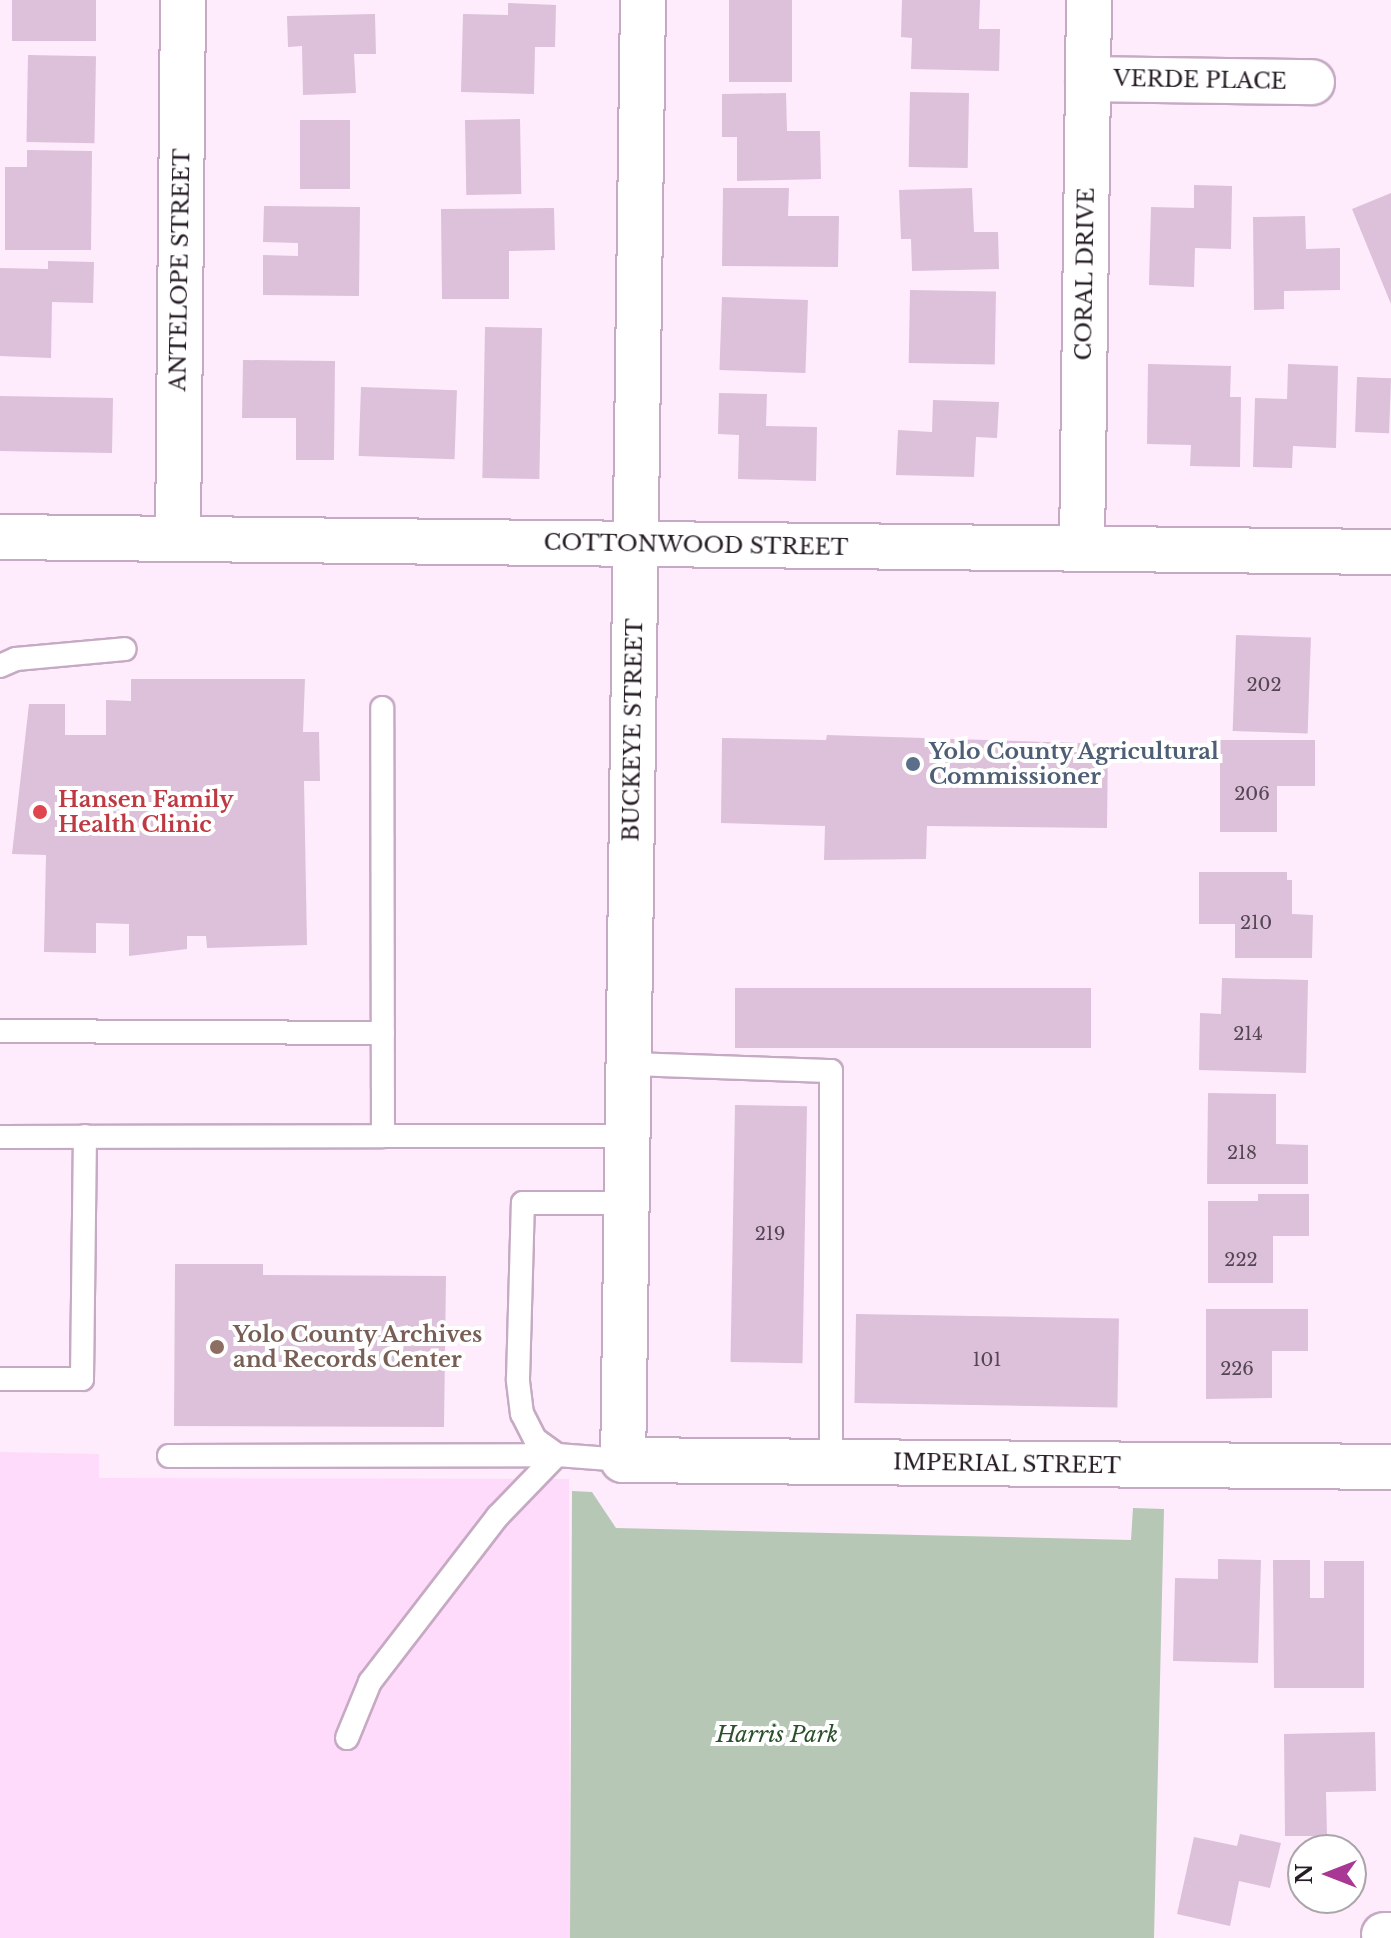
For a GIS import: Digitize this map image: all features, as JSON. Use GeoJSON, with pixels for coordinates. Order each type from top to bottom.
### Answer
{"type":"FeatureCollection","features":[{"type":"Feature","properties":{"kind":"street","name":"ANTELOPE STREET"},"geometry":{"type":"LineString","coordinates":[[178,539],[183,0]]}},
{"type":"Feature","properties":{"kind":"street","name":"BUCKEYE STREET"},"geometry":{"type":"LineString","coordinates":[[623,1460],[643,0]]}},
{"type":"Feature","properties":{"kind":"street","name":"CORAL DRIVE"},"geometry":{"type":"LineString","coordinates":[[1082,549],[1089,0]]}},
{"type":"Feature","properties":{"kind":"street","name":"VERDE PLACE"},"geometry":{"type":"LineString","coordinates":[[1088,79],[1312,82]]}},
{"type":"Feature","properties":{"kind":"street","name":"COTTONWOOD STREET"},"geometry":{"type":"LineString","coordinates":[[0,537],[1391,552]]}},
{"type":"Feature","properties":{"kind":"street","name":"IMPERIAL STREET"},"geometry":{"type":"LineString","coordinates":[[623,1460],[1391,1467]]}},
{"type":"Feature","properties":{"kind":"lane"},"geometry":{"type":"LineString","coordinates":[[0,666],[16,659],[125,649]]}},
{"type":"Feature","properties":{"kind":"lane"},"geometry":{"type":"LineString","coordinates":[[382,708],[383,1136]]}},
{"type":"Feature","properties":{"kind":"lane"},"geometry":{"type":"LineString","coordinates":[[0,1031],[383,1033]]}},
{"type":"Feature","properties":{"kind":"lane"},"geometry":{"type":"LineString","coordinates":[[629,1064],[831,1071],[831,1462]]}},
{"type":"Feature","properties":{"kind":"lane"},"geometry":{"type":"LineString","coordinates":[[0,1379],[82,1379],[85,1136]]}},
{"type":"Feature","properties":{"kind":"lane"},"geometry":{"type":"LineString","coordinates":[[0,1137],[628,1136]]}},
{"type":"Feature","properties":{"kind":"lane"},"geometry":{"type":"LineString","coordinates":[[557,1455],[535,1439],[522,1414],[518,1379],[523,1203],[627,1203]]}},
{"type":"Feature","properties":{"kind":"lane"},"geometry":{"type":"LineString","coordinates":[[347,1738],[370,1682],[498,1516],[557,1455]]}},
{"type":"Feature","properties":{"kind":"lane"},"geometry":{"type":"LineString","coordinates":[[169,1456],[557,1455],[623,1460]]}},
{"type":"Feature","properties":{"kind":"shaded area"},"geometry":{"type":"Polygon","coordinates":[[[0,1452],[99,1454],[99,1478],[569,1479],[570,1938],[0,1938],[0,1452]]]}},
{"type":"Feature","properties":{"kind":"green space","name":"Harris Park"},"geometry":{"type":"Polygon","coordinates":[[[572,1491],[592,1492],[616,1528],[1131,1540],[1133,1508],[1164,1509],[1154,1938],[570,1938],[572,1491]]]}},
{"type":"Feature","properties":{"kind":"building"},"geometry":{"type":"Polygon","coordinates":[[[12,0],[96,0],[96,41],[12,41],[12,0]]]}},
{"type":"Feature","properties":{"kind":"building"},"geometry":{"type":"Polygon","coordinates":[[[729,0],[792,0],[792,82],[729,82],[729,0]]]}},
{"type":"Feature","properties":{"kind":"building"},"geometry":{"type":"Polygon","coordinates":[[[902,0],[980,0],[979,29],[1000,29],[999,71],[911,69],[912,38],[901,37],[902,0]]]}},
{"type":"Feature","properties":{"kind":"building"},"geometry":{"type":"Polygon","coordinates":[[[508,3],[556,5],[555,47],[535,47],[534,94],[461,92],[463,14],[508,15],[508,3]]]}},
{"type":"Feature","properties":{"kind":"building"},"geometry":{"type":"Polygon","coordinates":[[[375,14],[376,54],[354,54],[356,93],[303,95],[302,46],[288,47],[287,16],[375,14]]]}},
{"type":"Feature","properties":{"kind":"building"},"geometry":{"type":"Polygon","coordinates":[[[28,55],[96,56],[94,143],[26,142],[28,55]]]}},
{"type":"Feature","properties":{"kind":"building"},"geometry":{"type":"Polygon","coordinates":[[[910,92],[969,93],[968,168],[909,167],[910,92]]]}},
{"type":"Feature","properties":{"kind":"building"},"geometry":{"type":"Polygon","coordinates":[[[786,93],[787,131],[820,131],[821,179],[737,181],[737,137],[722,137],[722,94],[786,93]]]}},
{"type":"Feature","properties":{"kind":"building"},"geometry":{"type":"Polygon","coordinates":[[[520,119],[521,194],[466,195],[465,120],[520,119]]]}},
{"type":"Feature","properties":{"kind":"building"},"geometry":{"type":"Polygon","coordinates":[[[300,120],[350,120],[350,189],[300,189],[300,120]]]}},
{"type":"Feature","properties":{"kind":"building"},"geometry":{"type":"Polygon","coordinates":[[[27,150],[92,151],[91,250],[5,250],[5,167],[27,167],[27,150]]]}},
{"type":"Feature","properties":{"kind":"building"},"geometry":{"type":"Polygon","coordinates":[[[1194,185],[1232,186],[1231,249],[1195,248],[1194,287],[1149,285],[1151,207],[1194,208],[1194,185]]]}},
{"type":"Feature","properties":{"kind":"building"},"geometry":{"type":"Polygon","coordinates":[[[723,188],[789,188],[788,216],[839,216],[838,267],[722,266],[723,188]]]}},
{"type":"Feature","properties":{"kind":"building"},"geometry":{"type":"Polygon","coordinates":[[[972,188],[974,232],[998,232],[999,269],[912,271],[911,239],[901,239],[899,190],[972,188]]]}},
{"type":"Feature","properties":{"kind":"building"},"geometry":{"type":"Polygon","coordinates":[[[1391,193],[1391,304],[1352,209],[1391,193]]]}},
{"type":"Feature","properties":{"kind":"building"},"geometry":{"type":"Polygon","coordinates":[[[264,206],[360,207],[359,296],[263,295],[263,255],[298,256],[298,243],[263,242],[264,206]]]}},
{"type":"Feature","properties":{"kind":"building"},"geometry":{"type":"Polygon","coordinates":[[[554,208],[555,250],[509,251],[509,299],[442,299],[441,209],[554,208]]]}},
{"type":"Feature","properties":{"kind":"building"},"geometry":{"type":"Polygon","coordinates":[[[1305,216],[1306,249],[1340,248],[1340,290],[1284,291],[1284,309],[1254,310],[1253,217],[1305,216]]]}},
{"type":"Feature","properties":{"kind":"building"},"geometry":{"type":"Polygon","coordinates":[[[48,261],[94,262],[93,303],[52,302],[51,358],[0,356],[0,268],[48,269],[48,261]]]}},
{"type":"Feature","properties":{"kind":"building"},"geometry":{"type":"Polygon","coordinates":[[[910,290],[996,292],[995,364],[909,363],[910,290]]]}},
{"type":"Feature","properties":{"kind":"building"},"geometry":{"type":"Polygon","coordinates":[[[722,297],[808,300],[805,373],[719,370],[722,297]]]}},
{"type":"Feature","properties":{"kind":"building"},"geometry":{"type":"Polygon","coordinates":[[[485,327],[542,328],[539,479],[482,478],[485,327]]]}},
{"type":"Feature","properties":{"kind":"building"},"geometry":{"type":"Polygon","coordinates":[[[243,360],[335,361],[334,460],[296,460],[296,418],[242,418],[243,360]]]}},
{"type":"Feature","properties":{"kind":"building"},"geometry":{"type":"Polygon","coordinates":[[[1148,364],[1231,366],[1230,397],[1241,397],[1240,467],[1190,466],[1191,445],[1147,444],[1148,364]]]}},
{"type":"Feature","properties":{"kind":"building"},"geometry":{"type":"Polygon","coordinates":[[[1288,364],[1338,366],[1336,448],[1293,446],[1292,468],[1253,467],[1255,398],[1287,399],[1288,364]]]}},
{"type":"Feature","properties":{"kind":"building"},"geometry":{"type":"Polygon","coordinates":[[[1357,377],[1391,378],[1389,433],[1355,432],[1357,377]]]}},
{"type":"Feature","properties":{"kind":"building"},"geometry":{"type":"Polygon","coordinates":[[[361,387],[457,390],[455,459],[359,456],[361,387]]]}},
{"type":"Feature","properties":{"kind":"building"},"geometry":{"type":"Polygon","coordinates":[[[719,393],[767,394],[766,426],[817,427],[816,481],[738,479],[739,435],[718,434],[719,393]]]}},
{"type":"Feature","properties":{"kind":"building"},"geometry":{"type":"Polygon","coordinates":[[[0,396],[113,398],[112,453],[0,451],[0,396]]]}},
{"type":"Feature","properties":{"kind":"building"},"geometry":{"type":"Polygon","coordinates":[[[933,400],[999,402],[997,438],[976,437],[974,477],[896,475],[898,430],[932,432],[933,400]]]}},
{"type":"Feature","properties":{"kind":"building"},"geometry":{"type":"Polygon","coordinates":[[[1236,635],[1311,638],[1308,734],[1233,731],[1236,635]]]}},
{"type":"Feature","properties":{"kind":"building"},"geometry":{"type":"Polygon","coordinates":[[[131,679],[305,679],[303,732],[319,732],[320,781],[304,781],[307,945],[207,948],[206,936],[187,936],[187,949],[129,956],[129,924],[96,923],[96,953],[44,952],[46,855],[12,854],[29,704],[65,704],[65,735],[106,735],[106,700],[131,701],[131,679]]]}},
{"type":"Feature","properties":{"kind":"building"},"geometry":{"type":"Polygon","coordinates":[[[827,735],[1108,744],[1107,828],[927,826],[926,859],[824,860],[825,826],[721,823],[722,738],[826,740],[827,735]]]}},
{"type":"Feature","properties":{"kind":"building"},"geometry":{"type":"Polygon","coordinates":[[[1220,740],[1315,740],[1315,786],[1277,786],[1277,832],[1220,832],[1220,740]]]}},
{"type":"Feature","properties":{"kind":"building"},"geometry":{"type":"Polygon","coordinates":[[[1199,872],[1287,872],[1287,880],[1292,880],[1292,914],[1313,915],[1312,958],[1235,958],[1235,924],[1199,924],[1199,872]]]}},
{"type":"Feature","properties":{"kind":"building"},"geometry":{"type":"Polygon","coordinates":[[[1222,978],[1308,980],[1306,1073],[1199,1070],[1200,1013],[1221,1014],[1222,978]]]}},
{"type":"Feature","properties":{"kind":"building"},"geometry":{"type":"Polygon","coordinates":[[[735,988],[1091,988],[1091,1048],[735,1048],[735,988]]]}},
{"type":"Feature","properties":{"kind":"building"},"geometry":{"type":"Polygon","coordinates":[[[1208,1093],[1276,1094],[1276,1144],[1308,1145],[1308,1184],[1207,1184],[1208,1093]]]}},
{"type":"Feature","properties":{"kind":"building"},"geometry":{"type":"Polygon","coordinates":[[[735,1105],[807,1106],[803,1363],[731,1362],[735,1105]]]}},
{"type":"Feature","properties":{"kind":"building"},"geometry":{"type":"Polygon","coordinates":[[[1258,1194],[1309,1194],[1309,1236],[1273,1236],[1273,1283],[1208,1283],[1208,1201],[1258,1201],[1258,1194]]]}},
{"type":"Feature","properties":{"kind":"building"},"geometry":{"type":"Polygon","coordinates":[[[175,1264],[263,1264],[263,1275],[446,1276],[444,1427],[174,1426],[175,1264]]]}},
{"type":"Feature","properties":{"kind":"building"},"geometry":{"type":"Polygon","coordinates":[[[1206,1309],[1308,1309],[1308,1351],[1272,1351],[1272,1398],[1206,1399],[1206,1309]]]}},
{"type":"Feature","properties":{"kind":"building"},"geometry":{"type":"Polygon","coordinates":[[[856,1314],[1119,1319],[1117,1408],[854,1403],[856,1314]]]}},
{"type":"Feature","properties":{"kind":"building"},"geometry":{"type":"Polygon","coordinates":[[[1218,1559],[1261,1560],[1258,1663],[1173,1661],[1175,1578],[1218,1579],[1218,1559]]]}},
{"type":"Feature","properties":{"kind":"building"},"geometry":{"type":"Polygon","coordinates":[[[1273,1560],[1310,1560],[1310,1598],[1324,1598],[1324,1561],[1364,1561],[1364,1688],[1274,1688],[1273,1560]]]}},
{"type":"Feature","properties":{"kind":"building"},"geometry":{"type":"Polygon","coordinates":[[[1375,1732],[1376,1791],[1326,1792],[1327,1834],[1285,1836],[1284,1734],[1375,1732]]]}},
{"type":"Feature","properties":{"kind":"building"},"geometry":{"type":"Polygon","coordinates":[[[1240,1834],[1281,1843],[1270,1888],[1239,1881],[1230,1926],[1177,1914],[1194,1837],[1237,1846],[1240,1834]]]}},
{"type":"Feature","properties":{"kind":"place","name":"Yolo County Agricultural Commissioner"},"geometry":{"type":"Point","coordinates":[913,764]}},
{"type":"Feature","properties":{"kind":"place","name":"Hansen Family Health Clinic"},"geometry":{"type":"Point","coordinates":[40,812]}},
{"type":"Feature","properties":{"kind":"place","name":"Yolo County Archives and Records Center"},"geometry":{"type":"Point","coordinates":[217,1347]}}]}
